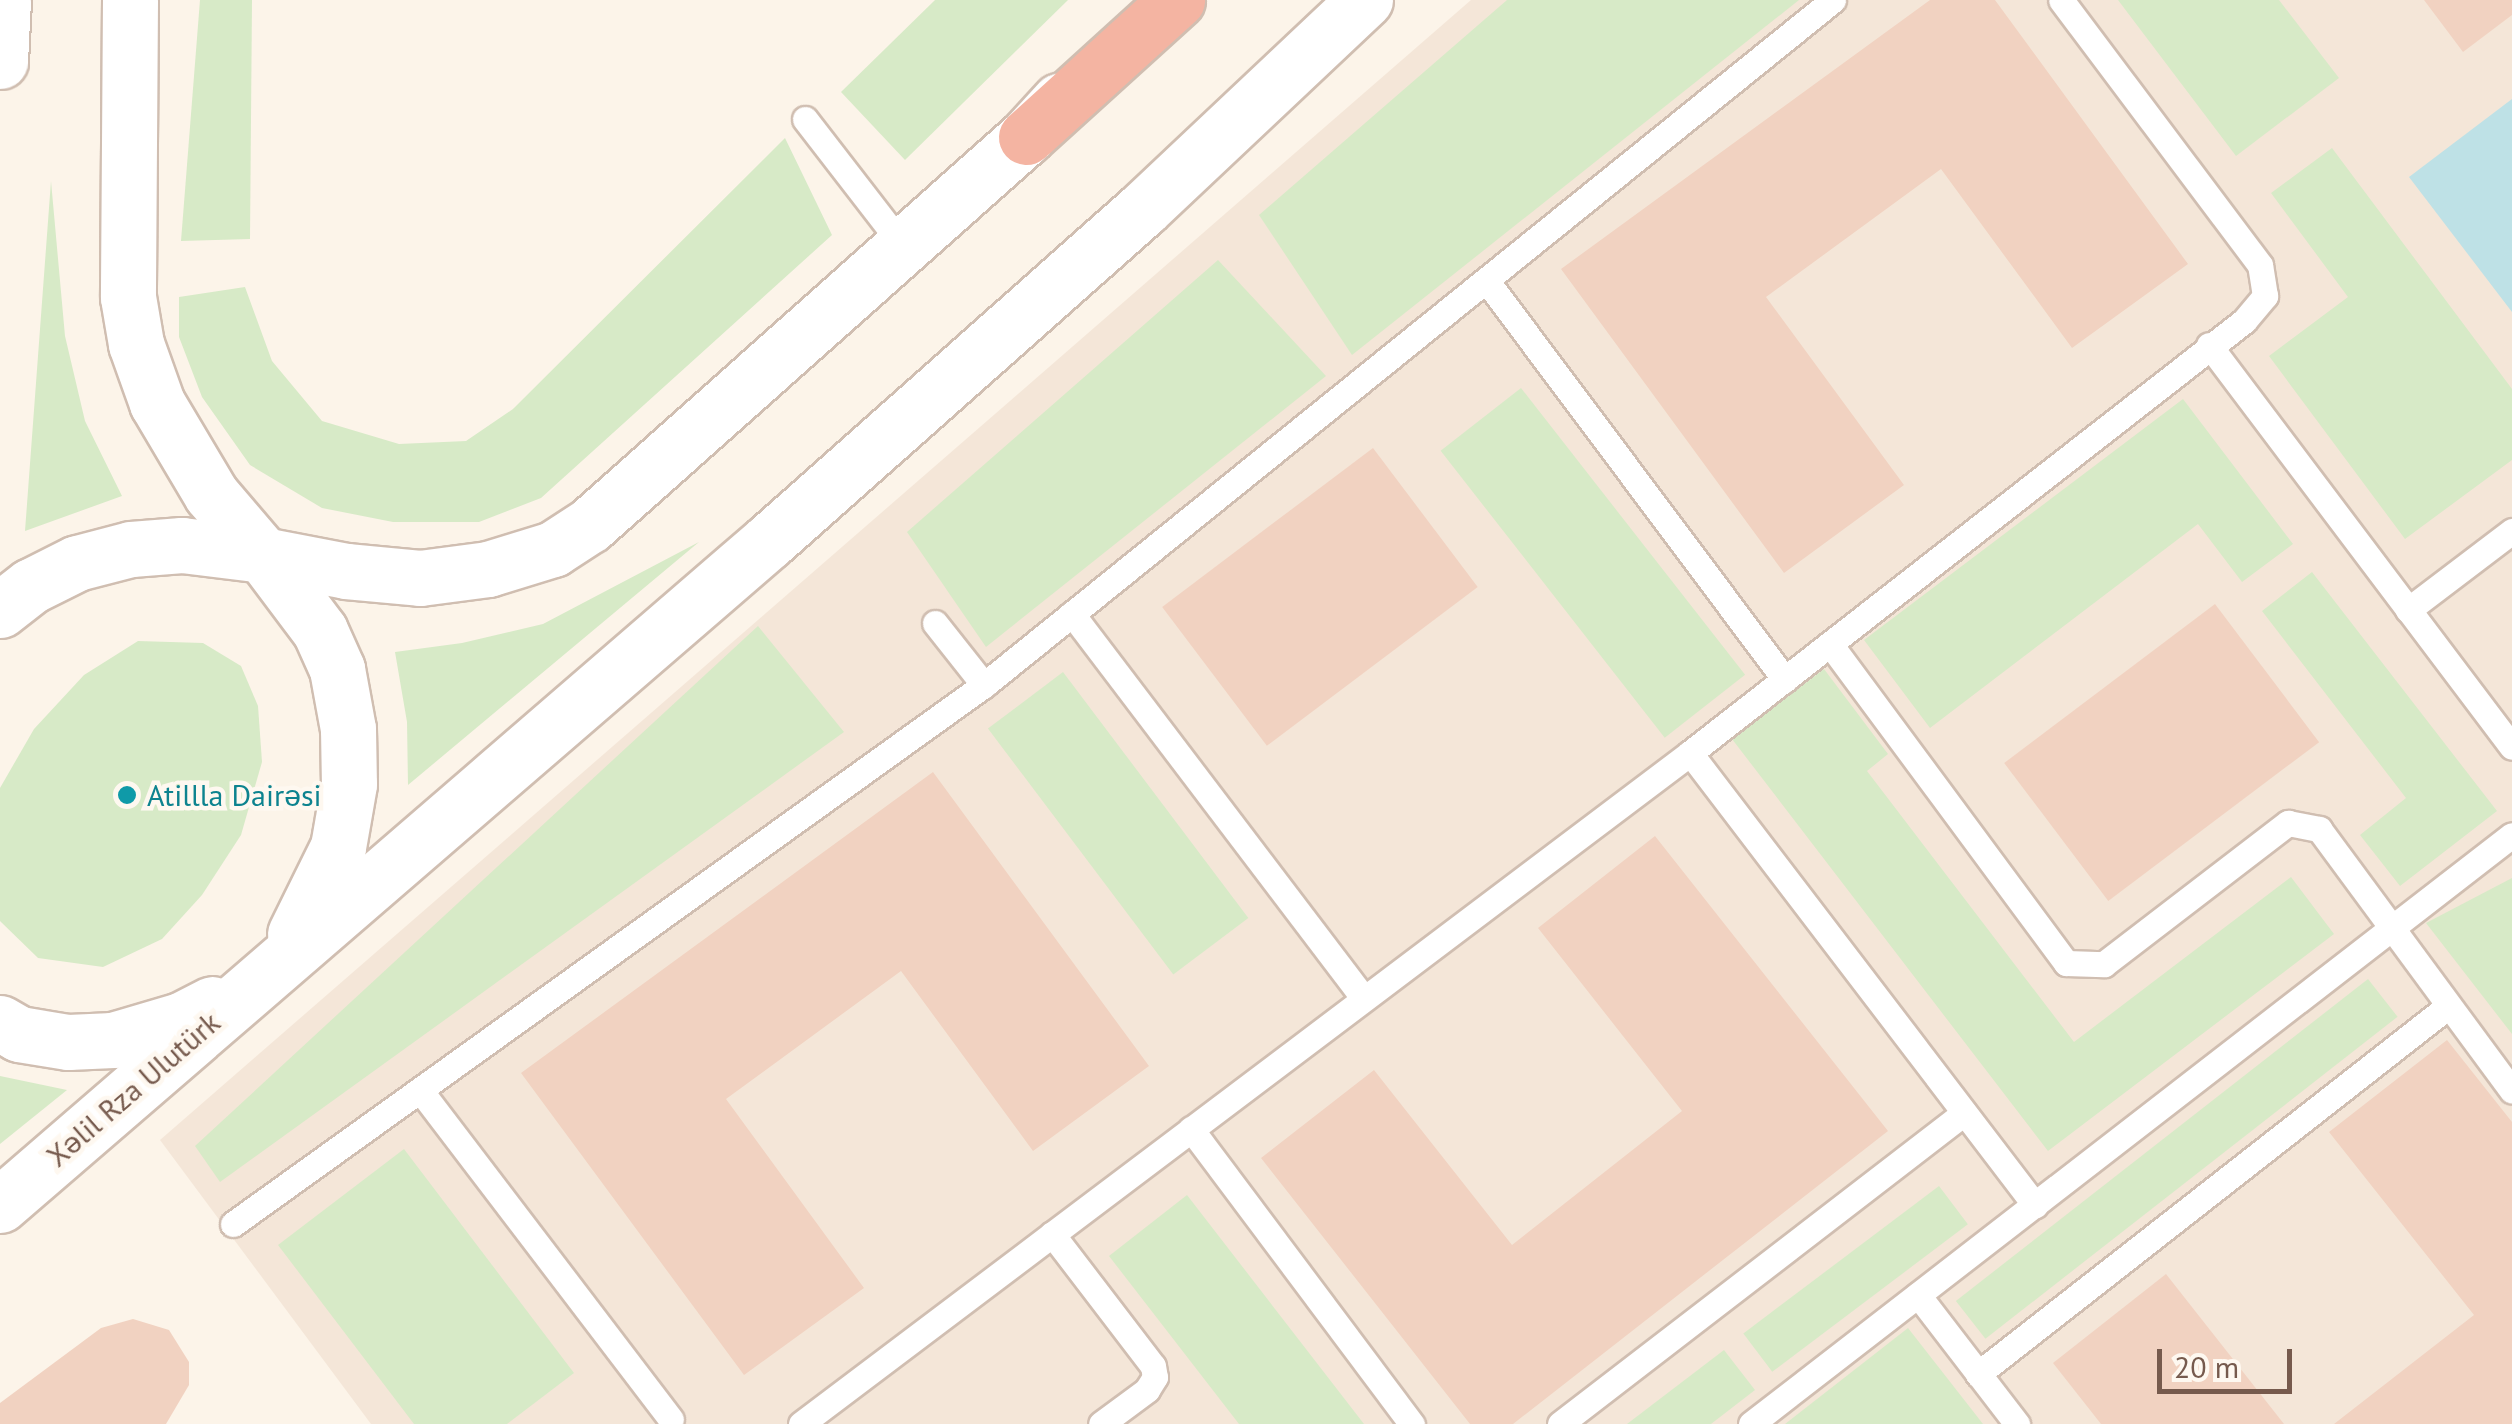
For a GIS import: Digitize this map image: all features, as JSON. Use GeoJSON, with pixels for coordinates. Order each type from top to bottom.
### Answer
{"type":"FeatureCollection","features":[{"type":"Feature","properties":{"kind":"highway"},"geometry":{"type":"LineString","coordinates":[[1026,136],[1178,0]]}},
{"type":"Feature","properties":{"kind":"main road"},"geometry":{"type":"LineString","coordinates":[[0,60],[3,0]]}},
{"type":"Feature","properties":{"kind":"main road"},"geometry":{"type":"LineString","coordinates":[[130,0],[128,278],[136,344],[156,403],[191,464],[320,630],[337,669],[348,729],[349,784],[338,847],[299,928],[267,973]]}},
{"type":"Feature","properties":{"kind":"main road"},"geometry":{"type":"LineString","coordinates":[[128,150],[150,0]]}},
{"type":"Feature","properties":{"kind":"main road"},"geometry":{"type":"LineString","coordinates":[[0,610],[31,586],[78,563],[131,549],[182,546],[420,578],[488,569],[553,548],[630,494],[1026,136],[1153,0]]}},
{"type":"Feature","properties":{"kind":"main road"},"geometry":{"type":"LineString","coordinates":[[0,1022],[19,1034],[68,1042],[112,1040],[181,1020],[267,973],[769,541],[1143,210],[1365,0]]}},
{"type":"Feature","properties":{"kind":"main road"},"geometry":{"type":"LineString","coordinates":[[1143,210],[1400,0]]}},
{"type":"Feature","properties":{"kind":"main road","name":"Xəlil Rza Ulutürk"},"geometry":{"type":"LineString","coordinates":[[0,1205],[267,973]]}},
{"type":"Feature","properties":{"kind":"lane"},"geometry":{"type":"LineString","coordinates":[[233,1224],[984,685],[1832,0]]}},
{"type":"Feature","properties":{"kind":"lane"},"geometry":{"type":"LineString","coordinates":[[801,1424],[1690,753],[2244,321],[2265,296],[2260,264],[2060,0]]}},
{"type":"Feature","properties":{"kind":"lane"},"geometry":{"type":"LineString","coordinates":[[805,118],[904,247]]}},
{"type":"Feature","properties":{"kind":"lane"},"geometry":{"type":"LineString","coordinates":[[1486,280],[1785,679]]}},
{"type":"Feature","properties":{"kind":"lane"},"geometry":{"type":"LineString","coordinates":[[2209,345],[2512,747]]}},
{"type":"Feature","properties":{"kind":"lane"},"geometry":{"type":"LineString","coordinates":[[2408,610],[2512,531]]}},
{"type":"Feature","properties":{"kind":"lane"},"geometry":{"type":"LineString","coordinates":[[1072,614],[1364,998]]}},
{"type":"Feature","properties":{"kind":"lane"},"geometry":{"type":"LineString","coordinates":[[935,623],[984,685]]}},
{"type":"Feature","properties":{"kind":"lane"},"geometry":{"type":"LineString","coordinates":[[1830,644],[2066,962],[2104,964],[2288,824],[2319,829],[2512,1091]]}},
{"type":"Feature","properties":{"kind":"lane"},"geometry":{"type":"LineString","coordinates":[[1690,753],[2034,1205]]}},
{"type":"Feature","properties":{"kind":"lane"},"geometry":{"type":"LineString","coordinates":[[1751,1424],[2512,835]]}},
{"type":"Feature","properties":{"kind":"lane"},"geometry":{"type":"LineString","coordinates":[[1978,1374],[2448,1008]]}},
{"type":"Feature","properties":{"kind":"lane"},"geometry":{"type":"LineString","coordinates":[[420,1090],[672,1420]]}},
{"type":"Feature","properties":{"kind":"lane"},"geometry":{"type":"LineString","coordinates":[[1560,1424],[1964,1113]]}},
{"type":"Feature","properties":{"kind":"lane"},"geometry":{"type":"LineString","coordinates":[[1191,1130],[1412,1424]]}},
{"type":"Feature","properties":{"kind":"lane"},"geometry":{"type":"LineString","coordinates":[[1052,1234],[1153,1366],[1155,1377],[1148,1390],[1101,1424]]}},
{"type":"Feature","properties":{"kind":"lane"},"geometry":{"type":"LineString","coordinates":[[1918,1295],[2017,1424]]}},
{"type":"Feature","properties":{"kind":"shaded area"},"geometry":{"type":"Polygon","coordinates":[[[1471,0],[2512,0],[2512,1424],[371,1424],[160,1140],[1471,0]]]}},
{"type":"Feature","properties":{"kind":"green space"},"geometry":{"type":"Polygon","coordinates":[[[200,0],[252,0],[250,239],[181,241],[200,0]]]}},
{"type":"Feature","properties":{"kind":"green space"},"geometry":{"type":"Polygon","coordinates":[[[935,0],[1068,0],[905,160],[841,92],[935,0]]]}},
{"type":"Feature","properties":{"kind":"green space"},"geometry":{"type":"Polygon","coordinates":[[[1507,0],[1799,0],[1352,355],[1259,215],[1507,0]]]}},
{"type":"Feature","properties":{"kind":"green space"},"geometry":{"type":"Polygon","coordinates":[[[2118,0],[2279,0],[2339,78],[2236,156],[2118,0]]]}},
{"type":"Feature","properties":{"kind":"green space"},"geometry":{"type":"Polygon","coordinates":[[[785,138],[832,235],[541,498],[479,522],[393,522],[322,508],[250,465],[202,397],[179,337],[179,297],[245,287],[272,361],[322,421],[399,444],[466,441],[513,409],[785,138]]]}},
{"type":"Feature","properties":{"kind":"green space"},"geometry":{"type":"Polygon","coordinates":[[[2332,148],[2512,389],[2512,460],[2405,539],[2269,356],[2348,297],[2271,193],[2332,148]]]}},
{"type":"Feature","properties":{"kind":"green space"},"geometry":{"type":"Polygon","coordinates":[[[51,181],[65,336],[85,421],[122,496],[25,531],[51,181]]]}},
{"type":"Feature","properties":{"kind":"green space"},"geometry":{"type":"Polygon","coordinates":[[[1218,260],[1326,376],[986,647],[907,532],[1218,260]]]}},
{"type":"Feature","properties":{"kind":"green space"},"geometry":{"type":"Polygon","coordinates":[[[1521,388],[1745,675],[1665,738],[1441,451],[1521,388]]]}},
{"type":"Feature","properties":{"kind":"green space"},"geometry":{"type":"Polygon","coordinates":[[[2183,399],[2293,544],[2242,582],[2198,524],[1930,728],[1864,640],[2183,399]]]}},
{"type":"Feature","properties":{"kind":"green space"},"geometry":{"type":"Polygon","coordinates":[[[699,542],[408,785],[407,722],[395,652],[462,643],[543,624],[699,542]]]}},
{"type":"Feature","properties":{"kind":"green space"},"geometry":{"type":"Polygon","coordinates":[[[2312,572],[2497,811],[2400,886],[2360,835],[2406,798],[2262,611],[2312,572]]]}},
{"type":"Feature","properties":{"kind":"green space"},"geometry":{"type":"Polygon","coordinates":[[[758,626],[844,732],[220,1182],[195,1146],[758,626]]]}},
{"type":"Feature","properties":{"kind":"green space"},"geometry":{"type":"Polygon","coordinates":[[[138,641],[203,643],[241,666],[258,706],[262,762],[241,835],[202,895],[162,939],[103,967],[38,958],[0,921],[0,788],[34,729],[84,675],[138,641]]]}},
{"type":"Feature","properties":{"kind":"green space"},"geometry":{"type":"Polygon","coordinates":[[[1824,669],[1888,754],[1867,771],[2074,1042],[2291,877],[2334,934],[2048,1151],[1732,739],[1824,669]]]}},
{"type":"Feature","properties":{"kind":"green space"},"geometry":{"type":"Polygon","coordinates":[[[1063,672],[1248,918],[1173,975],[988,729],[1063,672]]]}},
{"type":"Feature","properties":{"kind":"green space"},"geometry":{"type":"Polygon","coordinates":[[[2512,878],[2512,1034],[2426,923],[2512,878]]]}},
{"type":"Feature","properties":{"kind":"green space"},"geometry":{"type":"Polygon","coordinates":[[[2368,979],[2398,1017],[1985,1339],[1956,1301],[2368,979]]]}},
{"type":"Feature","properties":{"kind":"green space"},"geometry":{"type":"Polygon","coordinates":[[[0,1076],[67,1090],[0,1144],[0,1076]]]}},
{"type":"Feature","properties":{"kind":"green space"},"geometry":{"type":"Polygon","coordinates":[[[404,1149],[574,1373],[507,1424],[414,1424],[278,1245],[404,1149]]]}},
{"type":"Feature","properties":{"kind":"green space"},"geometry":{"type":"Polygon","coordinates":[[[1939,1186],[1968,1224],[1772,1372],[1743,1333],[1939,1186]]]}},
{"type":"Feature","properties":{"kind":"green space"},"geometry":{"type":"Polygon","coordinates":[[[1187,1195],[1364,1424],[1239,1424],[1109,1256],[1187,1195]]]}},
{"type":"Feature","properties":{"kind":"green space"},"geometry":{"type":"Polygon","coordinates":[[[1908,1328],[1983,1424],[1785,1424],[1908,1328]]]}},
{"type":"Feature","properties":{"kind":"green space"},"geometry":{"type":"Polygon","coordinates":[[[1724,1350],[1755,1390],[1711,1424],[1627,1424],[1724,1350]]]}},
{"type":"Feature","properties":{"kind":"water"},"geometry":{"type":"Polygon","coordinates":[[[2512,99],[2512,312],[2409,177],[2512,99]]]}},
{"type":"Feature","properties":{"kind":"building"},"geometry":{"type":"Polygon","coordinates":[[[1930,0],[1995,0],[2188,264],[2072,348],[1941,169],[1766,297],[1904,485],[1784,573],[1561,269],[1930,0]]]}},
{"type":"Feature","properties":{"kind":"building"},"geometry":{"type":"Polygon","coordinates":[[[2424,0],[2512,0],[2512,15],[2463,52],[2424,0]]]}},
{"type":"Feature","properties":{"kind":"building"},"geometry":{"type":"Polygon","coordinates":[[[1373,448],[1478,587],[1267,746],[1162,607],[1373,448]]]}},
{"type":"Feature","properties":{"kind":"building"},"geometry":{"type":"Polygon","coordinates":[[[2215,604],[2319,742],[2108,901],[2004,763],[2215,604]]]}},
{"type":"Feature","properties":{"kind":"building"},"geometry":{"type":"Polygon","coordinates":[[[933,772],[1149,1066],[1033,1151],[901,971],[726,1099],[864,1288],[744,1375],[521,1073],[933,772]]]}},
{"type":"Feature","properties":{"kind":"building"},"geometry":{"type":"Polygon","coordinates":[[[1655,836],[1888,1131],[1513,1424],[1470,1424],[1261,1158],[1374,1070],[1512,1245],[1682,1111],[1538,928],[1655,836]]]}},
{"type":"Feature","properties":{"kind":"building"},"geometry":{"type":"Polygon","coordinates":[[[2447,1040],[2512,1122],[2512,1424],[2334,1424],[2474,1315],[2329,1132],[2447,1040]]]}},
{"type":"Feature","properties":{"kind":"building"},"geometry":{"type":"Polygon","coordinates":[[[2166,1274],[2284,1424],[2101,1424],[2053,1363],[2166,1274]]]}},
{"type":"Feature","properties":{"kind":"building"},"geometry":{"type":"Polygon","coordinates":[[[133,1319],[169,1330],[189,1362],[189,1385],[166,1424],[0,1424],[0,1403],[101,1328],[133,1319]]]}},
{"type":"Feature","properties":{"kind":"place","name":"Atillla Dairəsi"},"geometry":{"type":"Point","coordinates":[127,795]}}]}
